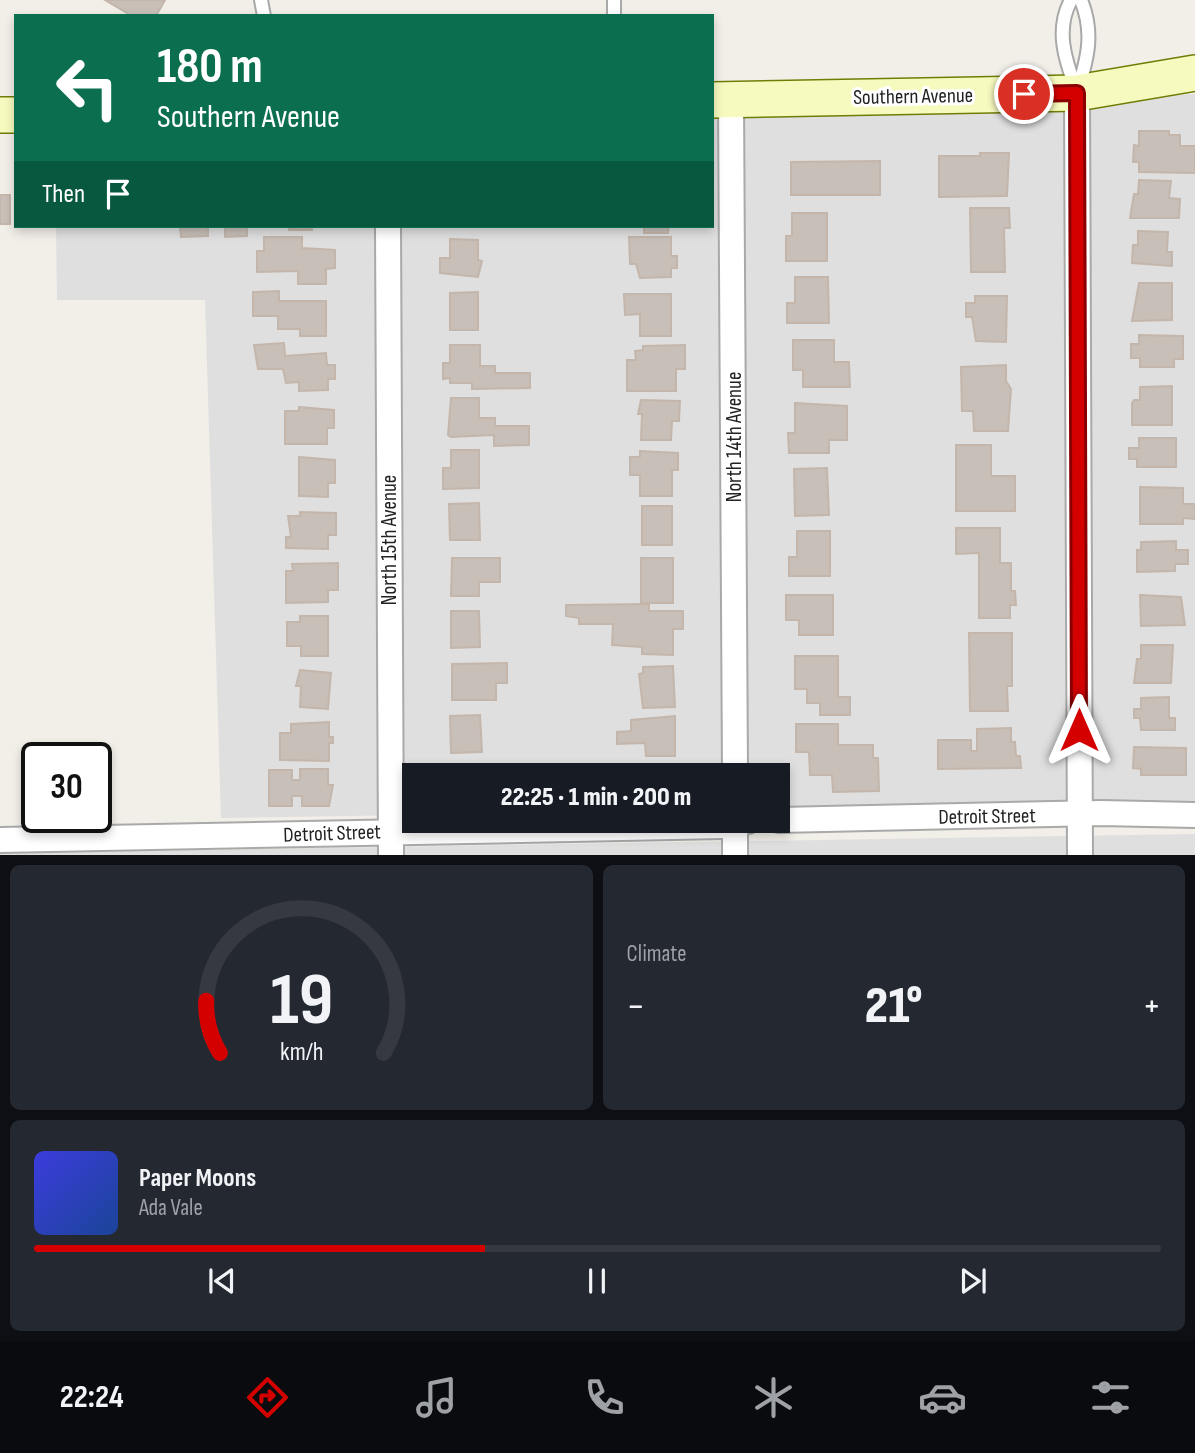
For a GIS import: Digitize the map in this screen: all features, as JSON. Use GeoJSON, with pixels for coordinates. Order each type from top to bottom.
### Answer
{"type":"FeatureCollection","features":[{"type":"Feature","properties":{"kind":"street","name":"Southern Avenue"},"geometry":{"type":"LineString","coordinates":[[722,100],[1077,93],[1195,73]]}},
{"type":"Feature","properties":{"kind":"street"},"geometry":{"type":"LineString","coordinates":[[1077,93],[1080,855]]}},
{"type":"Feature","properties":{"kind":"street","name":"North 14th Avenue"},"geometry":{"type":"LineString","coordinates":[[722,100],[735,763]]}},
{"type":"Feature","properties":{"kind":"street","name":"North 15th Avenue"},"geometry":{"type":"LineString","coordinates":[[388,228],[391,843]]}},
{"type":"Feature","properties":{"kind":"street","name":"Detroit Street"},"geometry":{"type":"LineString","coordinates":[[790,820],[1080,814],[1195,815]]}},
{"type":"Feature","properties":{"kind":"street","name":"Detroit Street"},"geometry":{"type":"LineString","coordinates":[[0,840],[47,847],[391,843],[586,833]]}},
{"type":"Feature","properties":{"kind":"street"},"geometry":{"type":"LineString","coordinates":[[735,855],[741,833]]}},
{"type":"Feature","properties":{"kind":"lane"},"geometry":{"type":"LineString","coordinates":[[1071,0],[1063,14],[1064,56],[1077,93]]}},
{"type":"Feature","properties":{"kind":"lane"},"geometry":{"type":"LineString","coordinates":[[1077,93],[1090,52],[1088,18],[1081,0]]}},
{"type":"Feature","properties":{"kind":"shaded area"},"geometry":{"type":"Polygon","coordinates":[[[1195,94],[1195,804],[790,810],[790,763],[402,763],[402,815],[221,818],[205,300],[57,300],[56,228],[714,228],[714,107],[1195,94]]]}},
{"type":"Feature","properties":{"kind":"shaded area"},"geometry":{"type":"Polygon","coordinates":[[[1195,834],[1195,855],[0,855],[0,853],[1195,834]]]}},
{"type":"Feature","properties":{"kind":"building"},"geometry":{"type":"Polygon","coordinates":[[[105,0],[165,0],[157,14],[129,14],[105,0]]]}},
{"type":"Feature","properties":{"kind":"building"},"geometry":{"type":"Polygon","coordinates":[[[1139,131],[1169,131],[1169,135],[1180,135],[1180,146],[1195,146],[1195,173],[1139,172],[1139,162],[1133,162],[1134,145],[1139,146],[1139,131]]]}},
{"type":"Feature","properties":{"kind":"building"},"geometry":{"type":"Polygon","coordinates":[[[980,153],[1009,153],[1007,196],[939,197],[939,156],[980,156],[980,153]]]}},
{"type":"Feature","properties":{"kind":"building"},"geometry":{"type":"Polygon","coordinates":[[[880,161],[880,195],[791,195],[791,162],[880,161]]]}},
{"type":"Feature","properties":{"kind":"building"},"geometry":{"type":"Polygon","coordinates":[[[1139,180],[1171,181],[1169,198],[1180,199],[1179,218],[1130,218],[1134,194],[1138,194],[1139,180]]]}},
{"type":"Feature","properties":{"kind":"building"},"geometry":{"type":"Polygon","coordinates":[[[0,195],[10,195],[10,224],[0,224],[0,195]]]}},
{"type":"Feature","properties":{"kind":"building"},"geometry":{"type":"Polygon","coordinates":[[[970,208],[1009,208],[1010,228],[1004,228],[1005,272],[971,272],[970,208]]]}},
{"type":"Feature","properties":{"kind":"building"},"geometry":{"type":"Polygon","coordinates":[[[792,213],[827,213],[827,261],[786,261],[786,236],[792,236],[792,213]]]}},
{"type":"Feature","properties":{"kind":"building"},"geometry":{"type":"Polygon","coordinates":[[[180,228],[208,228],[208,236],[181,237],[180,228]]]}},
{"type":"Feature","properties":{"kind":"building"},"geometry":{"type":"Polygon","coordinates":[[[225,228],[247,228],[247,236],[225,237],[225,228]]]}},
{"type":"Feature","properties":{"kind":"building"},"geometry":{"type":"Polygon","coordinates":[[[312,228],[312,230],[289,230],[312,228]]]}},
{"type":"Feature","properties":{"kind":"building"},"geometry":{"type":"Polygon","coordinates":[[[644,228],[669,228],[668,233],[644,233],[644,228]]]}},
{"type":"Feature","properties":{"kind":"building"},"geometry":{"type":"Polygon","coordinates":[[[1138,231],[1168,232],[1167,252],[1172,252],[1172,266],[1132,263],[1133,245],[1138,245],[1138,231]]]}},
{"type":"Feature","properties":{"kind":"building"},"geometry":{"type":"Polygon","coordinates":[[[264,237],[302,237],[302,248],[335,250],[335,268],[326,269],[326,284],[298,284],[298,271],[257,272],[257,251],[264,251],[264,237]]]}},
{"type":"Feature","properties":{"kind":"building"},"geometry":{"type":"Polygon","coordinates":[[[629,237],[671,237],[671,256],[677,256],[677,268],[671,268],[671,277],[640,278],[636,264],[630,264],[629,237]]]}},
{"type":"Feature","properties":{"kind":"building"},"geometry":{"type":"Polygon","coordinates":[[[450,239],[478,240],[478,260],[482,261],[478,277],[440,273],[440,258],[450,258],[450,239]]]}},
{"type":"Feature","properties":{"kind":"building"},"geometry":{"type":"Polygon","coordinates":[[[795,277],[828,277],[829,323],[787,323],[787,303],[795,303],[795,277]]]}},
{"type":"Feature","properties":{"kind":"building"},"geometry":{"type":"Polygon","coordinates":[[[1139,283],[1172,283],[1172,320],[1132,321],[1139,283]]]}},
{"type":"Feature","properties":{"kind":"building"},"geometry":{"type":"Polygon","coordinates":[[[279,291],[279,301],[326,301],[326,336],[300,336],[300,329],[278,329],[278,316],[253,316],[253,292],[279,291]]]}},
{"type":"Feature","properties":{"kind":"building"},"geometry":{"type":"Polygon","coordinates":[[[478,292],[478,330],[450,330],[450,293],[478,292]]]}},
{"type":"Feature","properties":{"kind":"building"},"geometry":{"type":"Polygon","coordinates":[[[624,294],[671,294],[671,336],[640,336],[640,314],[625,315],[624,294]]]}},
{"type":"Feature","properties":{"kind":"building"},"geometry":{"type":"Polygon","coordinates":[[[975,296],[1007,296],[1006,342],[976,341],[972,317],[966,317],[966,303],[975,303],[975,296]]]}},
{"type":"Feature","properties":{"kind":"building"},"geometry":{"type":"Polygon","coordinates":[[[1139,335],[1183,336],[1183,359],[1174,359],[1174,367],[1140,367],[1140,358],[1131,358],[1131,344],[1139,344],[1139,335]]]}},
{"type":"Feature","properties":{"kind":"building"},"geometry":{"type":"Polygon","coordinates":[[[793,340],[834,340],[834,362],[849,362],[850,387],[803,387],[803,370],[793,370],[793,340]]]}},
{"type":"Feature","properties":{"kind":"building"},"geometry":{"type":"Polygon","coordinates":[[[284,343],[285,356],[326,353],[327,365],[335,365],[335,379],[328,379],[328,390],[299,391],[299,382],[286,383],[283,369],[258,369],[254,345],[284,343]]]}},
{"type":"Feature","properties":{"kind":"building"},"geometry":{"type":"Polygon","coordinates":[[[450,345],[480,345],[480,366],[495,366],[495,373],[530,373],[530,388],[472,389],[472,383],[450,383],[450,378],[443,379],[443,363],[450,363],[450,345]]]}},
{"type":"Feature","properties":{"kind":"building"},"geometry":{"type":"Polygon","coordinates":[[[685,345],[685,369],[676,369],[676,391],[627,391],[627,360],[636,360],[635,351],[643,350],[643,346],[685,345]]]}},
{"type":"Feature","properties":{"kind":"building"},"geometry":{"type":"Polygon","coordinates":[[[1006,365],[1006,381],[1011,389],[1008,431],[974,431],[973,411],[962,411],[961,367],[1006,365]]]}},
{"type":"Feature","properties":{"kind":"building"},"geometry":{"type":"Polygon","coordinates":[[[1172,386],[1172,425],[1132,425],[1132,403],[1134,400],[1140,400],[1140,387],[1172,386]]]}},
{"type":"Feature","properties":{"kind":"building"},"geometry":{"type":"Polygon","coordinates":[[[451,398],[479,398],[479,418],[495,418],[495,426],[529,426],[529,445],[494,446],[494,435],[451,437],[448,435],[451,398]]]}},
{"type":"Feature","properties":{"kind":"building"},"geometry":{"type":"Polygon","coordinates":[[[641,400],[680,401],[679,421],[672,421],[671,440],[641,440],[642,414],[638,414],[641,400]]]}},
{"type":"Feature","properties":{"kind":"building"},"geometry":{"type":"Polygon","coordinates":[[[795,403],[847,406],[847,440],[829,440],[829,453],[789,453],[788,433],[795,433],[795,403]]]}},
{"type":"Feature","properties":{"kind":"building"},"geometry":{"type":"Polygon","coordinates":[[[299,407],[334,410],[334,428],[327,428],[327,444],[285,444],[285,411],[299,411],[299,407]]]}},
{"type":"Feature","properties":{"kind":"building"},"geometry":{"type":"Polygon","coordinates":[[[1139,438],[1176,438],[1176,467],[1137,467],[1137,459],[1129,459],[1129,448],[1139,448],[1139,438]]]}},
{"type":"Feature","properties":{"kind":"building"},"geometry":{"type":"Polygon","coordinates":[[[956,445],[991,445],[991,476],[1015,476],[1015,511],[956,511],[956,445]]]}},
{"type":"Feature","properties":{"kind":"building"},"geometry":{"type":"Polygon","coordinates":[[[451,450],[479,450],[479,488],[443,489],[443,468],[451,468],[451,450]]]}},
{"type":"Feature","properties":{"kind":"building"},"geometry":{"type":"Polygon","coordinates":[[[640,451],[678,453],[678,470],[672,470],[672,496],[640,496],[640,475],[630,475],[630,457],[640,457],[640,451]]]}},
{"type":"Feature","properties":{"kind":"building"},"geometry":{"type":"Polygon","coordinates":[[[299,457],[335,460],[335,483],[328,483],[328,497],[299,496],[299,457]]]}},
{"type":"Feature","properties":{"kind":"building"},"geometry":{"type":"Polygon","coordinates":[[[827,468],[829,515],[795,516],[794,469],[827,468]]]}},
{"type":"Feature","properties":{"kind":"building"},"geometry":{"type":"Polygon","coordinates":[[[1140,487],[1183,488],[1183,504],[1195,504],[1195,519],[1183,518],[1183,524],[1140,524],[1140,487]]]}},
{"type":"Feature","properties":{"kind":"building"},"geometry":{"type":"Polygon","coordinates":[[[479,503],[480,540],[450,540],[449,504],[479,503]]]}},
{"type":"Feature","properties":{"kind":"building"},"geometry":{"type":"Polygon","coordinates":[[[642,506],[672,506],[672,545],[642,545],[642,506]]]}},
{"type":"Feature","properties":{"kind":"building"},"geometry":{"type":"Polygon","coordinates":[[[300,512],[336,513],[336,535],[328,535],[328,549],[286,548],[286,537],[291,537],[288,516],[300,516],[300,512]]]}},
{"type":"Feature","properties":{"kind":"building"},"geometry":{"type":"Polygon","coordinates":[[[956,528],[1000,528],[1000,563],[1011,563],[1011,591],[1015,591],[1016,605],[1010,605],[1010,618],[979,618],[979,553],[956,554],[956,528]]]}},
{"type":"Feature","properties":{"kind":"building"},"geometry":{"type":"Polygon","coordinates":[[[797,531],[830,531],[830,576],[789,576],[789,557],[797,557],[797,531]]]}},
{"type":"Feature","properties":{"kind":"building"},"geometry":{"type":"Polygon","coordinates":[[[1176,541],[1176,550],[1188,550],[1188,564],[1175,564],[1175,571],[1137,572],[1137,550],[1141,550],[1141,542],[1176,541]]]}},
{"type":"Feature","properties":{"kind":"building"},"geometry":{"type":"Polygon","coordinates":[[[452,558],[500,558],[500,582],[479,582],[479,596],[451,596],[452,558]]]}},
{"type":"Feature","properties":{"kind":"building"},"geometry":{"type":"Polygon","coordinates":[[[641,558],[673,558],[673,603],[641,603],[641,558]]]}},
{"type":"Feature","properties":{"kind":"building"},"geometry":{"type":"Polygon","coordinates":[[[338,563],[338,590],[328,590],[328,602],[286,603],[286,571],[293,571],[292,564],[338,563]]]}},
{"type":"Feature","properties":{"kind":"building"},"geometry":{"type":"Polygon","coordinates":[[[786,595],[833,595],[833,635],[799,635],[799,620],[786,620],[786,595]]]}},
{"type":"Feature","properties":{"kind":"building"},"geometry":{"type":"Polygon","coordinates":[[[1140,595],[1181,597],[1185,625],[1141,626],[1140,595]]]}},
{"type":"Feature","properties":{"kind":"building"},"geometry":{"type":"Polygon","coordinates":[[[649,604],[649,611],[683,611],[683,629],[673,629],[673,655],[642,654],[642,647],[612,645],[613,624],[579,624],[579,618],[566,616],[566,605],[649,604]]]}},
{"type":"Feature","properties":{"kind":"building"},"geometry":{"type":"Polygon","coordinates":[[[451,611],[479,611],[480,647],[451,648],[451,611]]]}},
{"type":"Feature","properties":{"kind":"building"},"geometry":{"type":"Polygon","coordinates":[[[300,616],[328,616],[328,656],[301,656],[301,646],[287,646],[287,622],[300,622],[300,616]]]}},
{"type":"Feature","properties":{"kind":"building"},"geometry":{"type":"Polygon","coordinates":[[[969,633],[1012,633],[1012,686],[1007,686],[1008,711],[970,711],[969,633]]]}},
{"type":"Feature","properties":{"kind":"building"},"geometry":{"type":"Polygon","coordinates":[[[1141,645],[1173,645],[1171,683],[1134,683],[1137,659],[1141,659],[1141,645]]]}},
{"type":"Feature","properties":{"kind":"building"},"geometry":{"type":"Polygon","coordinates":[[[795,656],[838,656],[838,697],[850,697],[850,715],[820,715],[820,703],[807,703],[807,689],[795,689],[795,656]]]}},
{"type":"Feature","properties":{"kind":"building"},"geometry":{"type":"Polygon","coordinates":[[[507,663],[507,683],[496,683],[496,700],[452,700],[452,664],[507,663]]]}},
{"type":"Feature","properties":{"kind":"building"},"geometry":{"type":"Polygon","coordinates":[[[673,666],[675,707],[643,708],[639,674],[643,673],[643,667],[673,666]]]}},
{"type":"Feature","properties":{"kind":"building"},"geometry":{"type":"Polygon","coordinates":[[[300,670],[331,673],[328,709],[300,707],[301,686],[296,686],[300,670]]]}},
{"type":"Feature","properties":{"kind":"building"},"geometry":{"type":"Polygon","coordinates":[[[1169,697],[1169,718],[1175,718],[1175,730],[1141,730],[1140,718],[1134,718],[1134,709],[1141,709],[1141,698],[1169,697]]]}},
{"type":"Feature","properties":{"kind":"building"},"geometry":{"type":"Polygon","coordinates":[[[480,715],[482,752],[451,753],[450,716],[480,715]]]}},
{"type":"Feature","properties":{"kind":"building"},"geometry":{"type":"Polygon","coordinates":[[[675,716],[675,756],[646,756],[645,743],[617,744],[617,732],[631,731],[631,720],[675,716]]]}},
{"type":"Feature","properties":{"kind":"building"},"geometry":{"type":"Polygon","coordinates":[[[329,722],[329,737],[333,737],[333,743],[329,743],[329,761],[280,760],[280,733],[291,733],[291,724],[329,722]]]}},
{"type":"Feature","properties":{"kind":"building"},"geometry":{"type":"Polygon","coordinates":[[[796,724],[838,724],[838,745],[873,745],[873,758],[878,758],[879,791],[833,792],[832,775],[810,775],[809,752],[796,752],[796,724]]]}},
{"type":"Feature","properties":{"kind":"building"},"geometry":{"type":"Polygon","coordinates":[[[1011,728],[1011,742],[1015,742],[1016,756],[1020,756],[1021,768],[938,769],[938,740],[971,740],[971,751],[977,751],[977,729],[1011,728]]]}},
{"type":"Feature","properties":{"kind":"building"},"geometry":{"type":"Polygon","coordinates":[[[1134,747],[1186,748],[1186,775],[1141,775],[1141,769],[1133,768],[1134,747]]]}},
{"type":"Feature","properties":{"kind":"building"},"geometry":{"type":"Polygon","coordinates":[[[300,769],[328,769],[328,785],[333,785],[329,806],[302,806],[302,796],[292,796],[292,806],[269,806],[269,770],[292,770],[292,780],[300,780],[300,769]]]}},
{"type":"Feature","properties":{"kind":"route"},"geometry":{"type":"LineString","coordinates":[[1024,94],[1077,93],[1079,730]]}}]}
